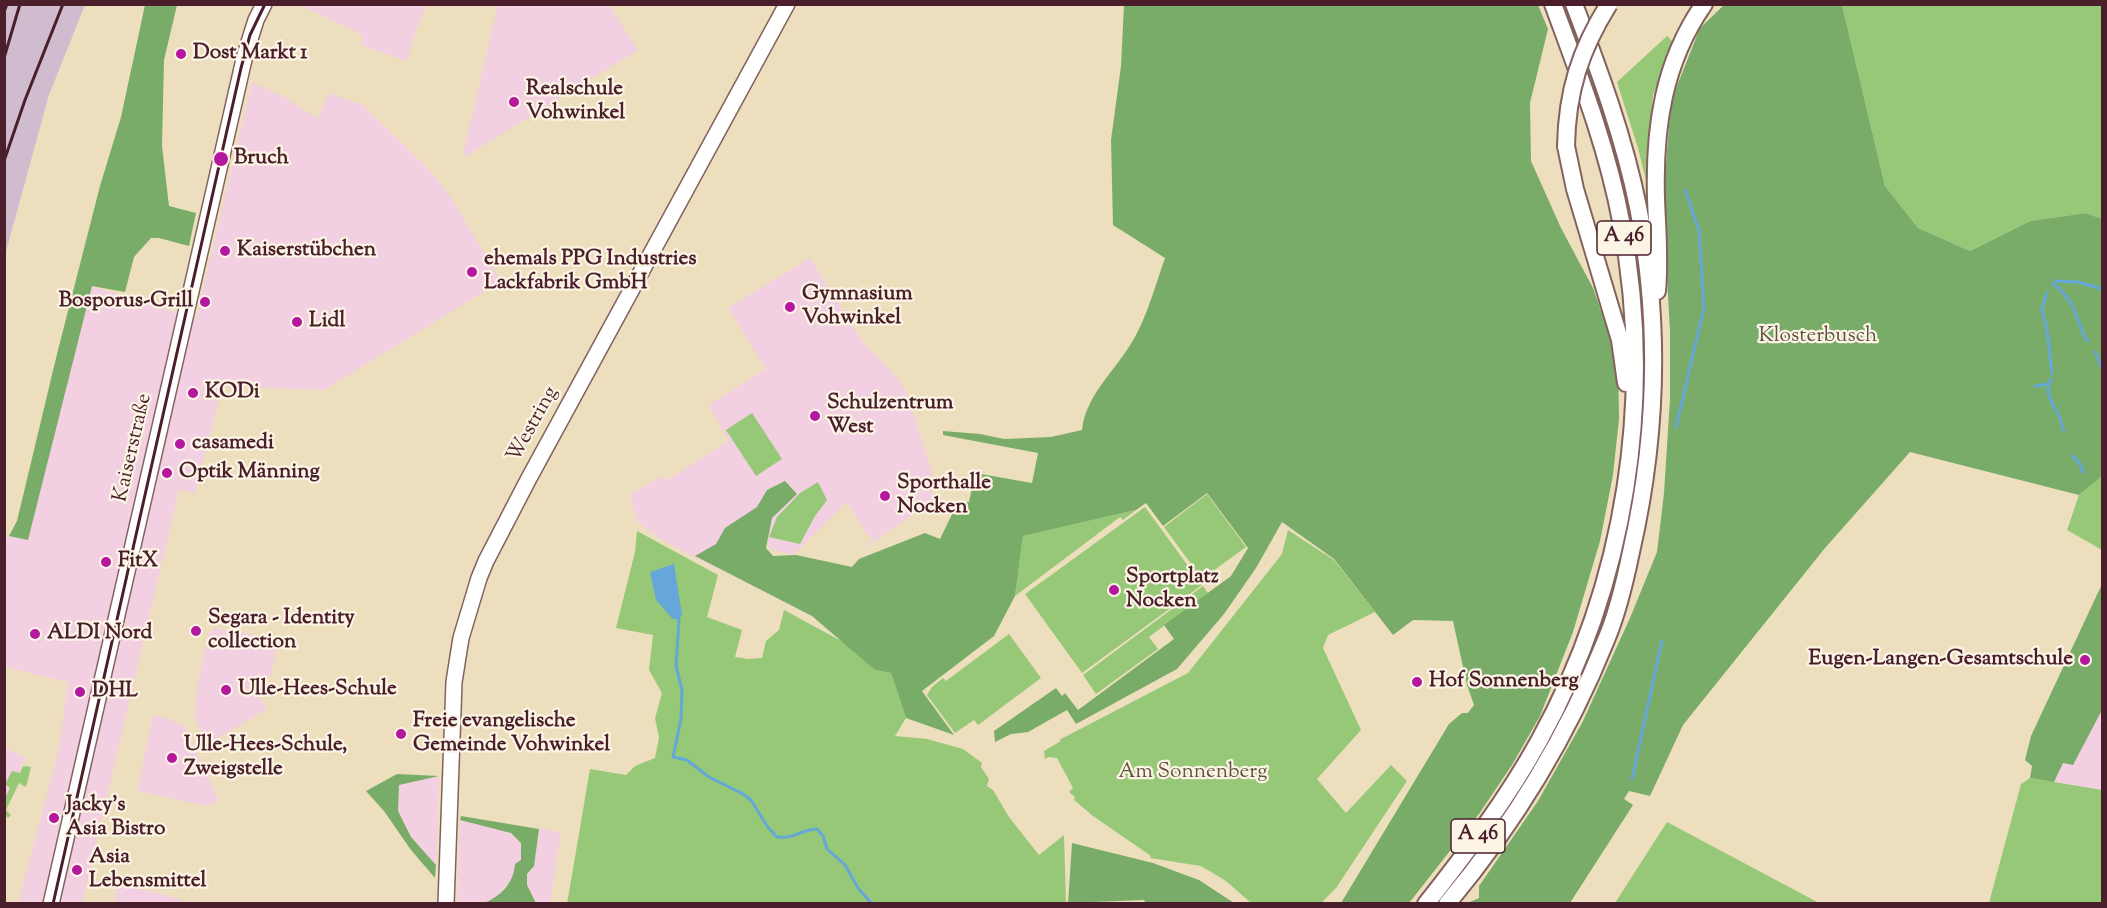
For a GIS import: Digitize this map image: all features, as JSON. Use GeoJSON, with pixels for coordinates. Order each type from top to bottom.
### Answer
{"type":"FeatureCollection","features":[{"type":"Feature","properties":{"kind":"highway","name":"A 46"},"geometry":{"type":"LineString","coordinates":[[1426,903],[1479,834],[1515,782],[1545,729],[1573,672],[1598,606],[1624,503],[1636,379],[1630,273],[1611,174],[1591,108],[1553,4]]}},
{"type":"Feature","properties":{"kind":"highway","name":"A 46"},"geometry":{"type":"LineString","coordinates":[[1448,903],[1503,830],[1563,734],[1607,638],[1626,578],[1643,492],[1651,435],[1653,324],[1638,207],[1607,95],[1574,4]]}},
{"type":"Feature","properties":{"kind":"highway"},"geometry":{"type":"LineString","coordinates":[[1610,4],[1589,39],[1576,74],[1568,110],[1566,146],[1575,189],[1620,340],[1633,422]]}},
{"type":"Feature","properties":{"kind":"highway"},"geometry":{"type":"LineString","coordinates":[[1653,324],[1660,266],[1656,149],[1660,110],[1667,80],[1679,47],[1704,4]]}},
{"type":"Feature","properties":{"kind":"main road","name":"Kaiserstraße"},"geometry":{"type":"LineString","coordinates":[[51,903],[245,55],[256,20],[264,4]]}},
{"type":"Feature","properties":{"kind":"main road","name":"Westring"},"geometry":{"type":"LineString","coordinates":[[446,903],[454,682],[461,638],[479,578],[528,480],[787,4]]}},
{"type":"Feature","properties":{"kind":"shaded area"},"geometry":{"type":"Polygon","coordinates":[[[5,4],[85,5],[49,95],[5,255],[5,4]]]}},
{"type":"Feature","properties":{"kind":"shaded area"},"geometry":{"type":"Polygon","coordinates":[[[299,5],[427,5],[414,36],[407,61],[360,45],[363,38],[359,33],[299,5]]]}},
{"type":"Feature","properties":{"kind":"shaded area","name":"Realschule Vohwinkel"},"geometry":{"type":"Polygon","coordinates":[[[498,5],[609,5],[638,50],[466,156],[463,154],[498,5]]]}},
{"type":"Feature","properties":{"kind":"shaded area"},"geometry":{"type":"Polygon","coordinates":[[[252,82],[286,98],[318,119],[328,93],[363,105],[434,175],[450,196],[499,278],[498,283],[324,390],[222,386],[195,493],[179,490],[82,903],[18,903],[59,749],[68,682],[5,667],[4,543],[9,536],[28,539],[92,286],[196,319],[252,82]]]}},
{"type":"Feature","properties":{"kind":"shaded area","name":"Schulzentrum West"},"geometry":{"type":"Polygon","coordinates":[[[810,258],[863,342],[897,377],[906,391],[932,471],[931,501],[864,549],[873,538],[868,536],[847,502],[793,555],[768,548],[769,505],[720,570],[660,539],[637,521],[630,495],[662,476],[666,481],[729,441],[709,405],[766,369],[728,308],[810,258]]]}},
{"type":"Feature","properties":{"kind":"shaded area","name":"Eugen-Langen-Gesamtschule"},"geometry":{"type":"Polygon","coordinates":[[[2102,584],[2102,790],[2030,778],[2032,766],[2025,760],[2031,736],[2102,584]]]}},
{"type":"Feature","properties":{"kind":"shaded area","name":"Ulle-Hees-Schule"},"geometry":{"type":"Polygon","coordinates":[[[215,628],[278,639],[271,676],[253,685],[267,709],[207,744],[195,717],[196,695],[208,635],[215,628]]]}},
{"type":"Feature","properties":{"kind":"shaded area","name":"Ulle-Hees-Schule, Zweigstelle"},"geometry":{"type":"Polygon","coordinates":[[[153,714],[184,725],[219,801],[207,806],[137,791],[153,714]]]}},
{"type":"Feature","properties":{"kind":"shaded area"},"geometry":{"type":"Polygon","coordinates":[[[5,747],[26,758],[5,801],[5,747]]]}},
{"type":"Feature","properties":{"kind":"shaded area"},"geometry":{"type":"Polygon","coordinates":[[[439,776],[436,865],[411,837],[398,811],[399,785],[439,776]]]}},
{"type":"Feature","properties":{"kind":"shaded area"},"geometry":{"type":"Polygon","coordinates":[[[460,820],[511,833],[521,843],[521,860],[515,864],[514,875],[496,898],[484,903],[457,904],[460,820]]]}},
{"type":"Feature","properties":{"kind":"shaded area"},"geometry":{"type":"Polygon","coordinates":[[[539,829],[561,832],[550,903],[536,903],[527,885],[527,874],[538,842],[539,829]]]}},
{"type":"Feature","properties":{"kind":"shaded area"},"geometry":{"type":"Polygon","coordinates":[[[118,884],[181,899],[180,903],[128,904],[114,900],[118,884]]]}},
{"type":"Feature","properties":{"kind":"green space"},"geometry":{"type":"Polygon","coordinates":[[[145,5],[177,5],[164,60],[162,146],[169,206],[196,213],[189,246],[151,238],[134,257],[125,292],[92,286],[28,540],[9,536],[17,521],[100,186],[121,117],[145,5]]]}},
{"type":"Feature","properties":{"kind":"green space"},"geometry":{"type":"Polygon","coordinates":[[[1124,5],[1538,5],[1548,29],[1530,103],[1531,161],[1561,228],[1593,288],[1618,359],[1619,419],[1613,475],[1600,541],[1573,632],[1540,716],[1512,765],[1479,814],[1409,903],[1341,903],[1449,724],[1462,713],[1468,713],[1474,705],[1467,685],[1453,621],[1413,620],[1393,635],[1334,559],[1282,522],[1256,568],[1224,614],[1177,669],[1076,724],[1067,710],[1028,732],[1011,734],[995,742],[994,731],[1056,688],[1062,696],[1065,693],[1078,710],[1174,639],[1164,625],[1231,576],[1248,548],[1207,493],[1163,526],[1146,503],[1136,510],[1023,536],[1015,596],[994,636],[922,691],[954,735],[906,718],[891,673],[875,670],[812,616],[695,556],[716,544],[725,528],[757,507],[767,490],[785,481],[797,494],[772,518],[766,548],[773,556],[796,555],[852,567],[859,559],[925,533],[940,539],[958,502],[969,502],[975,473],[1032,483],[1038,453],[943,435],[943,431],[980,434],[1004,439],[1051,437],[1082,430],[1090,403],[1130,345],[1141,324],[1165,258],[1113,225],[1111,140],[1121,66],[1124,5]]]}},
{"type":"Feature","properties":{"kind":"green space","name":"Klosterbusch"},"geometry":{"type":"Polygon","coordinates":[[[1724,5],[1842,5],[1885,186],[1918,228],[1970,251],[2030,221],[2086,213],[2102,219],[2102,476],[2079,495],[1910,452],[1825,548],[1683,725],[1650,796],[1629,791],[1624,799],[1633,805],[1570,903],[1465,904],[1479,898],[1479,886],[1538,801],[1583,721],[1657,552],[1664,493],[1670,399],[1670,332],[1663,202],[1671,101],[1700,28],[1724,5]]]}},
{"type":"Feature","properties":{"kind":"green space"},"geometry":{"type":"Polygon","coordinates":[[[1842,5],[2102,5],[2102,219],[2086,213],[2030,221],[1970,251],[1918,228],[1885,186],[1842,5]]]}},
{"type":"Feature","properties":{"kind":"green space"},"geometry":{"type":"Polygon","coordinates":[[[1667,36],[1676,45],[1653,95],[1649,144],[1650,197],[1638,148],[1617,82],[1667,36]]]}},
{"type":"Feature","properties":{"kind":"green space"},"geometry":{"type":"Polygon","coordinates":[[[752,413],[782,459],[756,476],[726,430],[752,413]]]}},
{"type":"Feature","properties":{"kind":"green space"},"geometry":{"type":"Polygon","coordinates":[[[2102,476],[2102,550],[2067,530],[2079,495],[2102,476]]]}},
{"type":"Feature","properties":{"kind":"green space"},"geometry":{"type":"Polygon","coordinates":[[[818,482],[827,500],[815,516],[800,544],[769,537],[777,517],[800,493],[818,482]]]}},
{"type":"Feature","properties":{"kind":"green space"},"geometry":{"type":"Polygon","coordinates":[[[1207,494],[1246,547],[1202,579],[1164,527],[1207,494]]]}},
{"type":"Feature","properties":{"kind":"green space","name":"Sportplatz Nocken"},"geometry":{"type":"Polygon","coordinates":[[[1145,507],[1202,585],[1082,673],[1025,594],[1145,507]]]}},
{"type":"Feature","properties":{"kind":"green space"},"geometry":{"type":"Polygon","coordinates":[[[1136,510],[1123,520],[1120,517],[1015,596],[1023,536],[1136,510]]]}},
{"type":"Feature","properties":{"kind":"green space","name":"Am Sonnenberg"},"geometry":{"type":"Polygon","coordinates":[[[1288,530],[1334,560],[1375,612],[1328,635],[1323,648],[1361,730],[1317,779],[1346,813],[1391,765],[1407,781],[1336,888],[1321,903],[1251,903],[1226,881],[1201,866],[1150,858],[1151,856],[1074,800],[1075,797],[1069,792],[1073,788],[1057,758],[1045,759],[1044,751],[1061,741],[1059,740],[1188,673],[1282,554],[1288,530]]]}},
{"type":"Feature","properties":{"kind":"green space"},"geometry":{"type":"Polygon","coordinates":[[[637,531],[718,575],[707,617],[742,630],[735,657],[762,658],[766,641],[779,630],[784,610],[845,643],[875,670],[891,673],[906,718],[895,736],[927,739],[963,749],[982,763],[981,767],[989,779],[987,786],[993,790],[1009,817],[1039,855],[1064,835],[1066,903],[567,904],[590,769],[626,775],[635,766],[655,758],[659,738],[655,718],[662,693],[649,670],[653,635],[616,628],[635,552],[637,531]]]}},
{"type":"Feature","properties":{"kind":"green space","name":"Eugen-Langen-Gesamtschule"},"geometry":{"type":"Polygon","coordinates":[[[2102,584],[2102,710],[2073,765],[2063,763],[2054,782],[2030,778],[2032,766],[2025,760],[2031,736],[2102,584]]]}},
{"type":"Feature","properties":{"kind":"green space"},"geometry":{"type":"Polygon","coordinates":[[[1203,586],[1208,593],[1149,637],[1158,649],[1096,694],[1083,675],[1203,586]]]}},
{"type":"Feature","properties":{"kind":"green space"},"geometry":{"type":"Polygon","coordinates":[[[1009,634],[1041,678],[978,725],[974,720],[955,733],[927,695],[932,687],[943,678],[946,681],[1009,634]]]}},
{"type":"Feature","properties":{"kind":"green space"},"geometry":{"type":"Polygon","coordinates":[[[23,766],[31,767],[26,787],[19,783],[6,810],[11,815],[8,818],[5,815],[5,798],[10,788],[5,784],[12,771],[20,773],[23,766]]]}},
{"type":"Feature","properties":{"kind":"green space"},"geometry":{"type":"Polygon","coordinates":[[[397,774],[439,776],[399,785],[398,811],[411,837],[436,865],[435,878],[366,791],[397,774]]]}},
{"type":"Feature","properties":{"kind":"green space"},"geometry":{"type":"Polygon","coordinates":[[[2030,778],[2102,790],[2102,903],[1989,903],[2021,784],[2030,778]]]}},
{"type":"Feature","properties":{"kind":"green space"},"geometry":{"type":"Polygon","coordinates":[[[461,816],[539,829],[534,866],[527,874],[527,885],[536,903],[484,903],[501,893],[509,883],[515,864],[521,860],[521,843],[511,833],[460,820],[461,816]]]}},
{"type":"Feature","properties":{"kind":"green space"},"geometry":{"type":"Polygon","coordinates":[[[1667,822],[1819,903],[1615,903],[1667,822]]]}},
{"type":"Feature","properties":{"kind":"green space"},"geometry":{"type":"Polygon","coordinates":[[[1072,843],[1153,863],[1199,880],[1234,903],[1146,904],[1144,900],[1068,903],[1072,843]]]}},
{"type":"Feature","properties":{"kind":"water"},"geometry":{"type":"Polygon","coordinates":[[[674,564],[682,615],[679,619],[673,619],[656,600],[650,572],[674,564]]]}},
{"type":"Feature","properties":{"kind":"waterway"},"geometry":{"type":"LineString","coordinates":[[1676,427],[1704,308],[1699,230],[1685,190]]}},
{"type":"Feature","properties":{"kind":"waterway"},"geometry":{"type":"LineString","coordinates":[[2055,281],[2078,282],[2102,289]]}},
{"type":"Feature","properties":{"kind":"waterway"},"geometry":{"type":"LineString","coordinates":[[2053,284],[2067,297],[2087,341]]}},
{"type":"Feature","properties":{"kind":"waterway"},"geometry":{"type":"LineString","coordinates":[[2047,293],[2042,309],[2052,374]]}},
{"type":"Feature","properties":{"kind":"waterway"},"geometry":{"type":"LineString","coordinates":[[2095,352],[2102,368]]}},
{"type":"Feature","properties":{"kind":"waterway"},"geometry":{"type":"LineString","coordinates":[[2051,379],[2048,393],[2064,430]]}},
{"type":"Feature","properties":{"kind":"waterway"},"geometry":{"type":"LineString","coordinates":[[2035,386],[2048,384]]}},
{"type":"Feature","properties":{"kind":"waterway"},"geometry":{"type":"LineString","coordinates":[[2073,456],[2083,472]]}},
{"type":"Feature","properties":{"kind":"waterway"},"geometry":{"type":"LineString","coordinates":[[679,619],[676,666],[682,690],[681,719],[673,757],[687,760],[709,777],[751,800],[767,826],[777,837],[789,837],[817,829],[823,836],[827,849],[845,865],[858,888],[872,904]]}},
{"type":"Feature","properties":{"kind":"waterway"},"geometry":{"type":"LineString","coordinates":[[1632,779],[1662,641]]}},
{"type":"Feature","properties":{"kind":"railway"},"geometry":{"type":"LineString","coordinates":[[4,12],[7,4]]}},
{"type":"Feature","properties":{"kind":"railway"},"geometry":{"type":"LineString","coordinates":[[4,58],[20,4]]}},
{"type":"Feature","properties":{"kind":"railway"},"geometry":{"type":"LineString","coordinates":[[4,161],[25,100],[63,4]]}},
{"type":"Feature","properties":{"kind":"railway"},"geometry":{"type":"LineString","coordinates":[[53,904],[241,68],[250,35],[265,4]]}},
{"type":"Feature","properties":{"kind":"place","name":"Dost Markt 1"},"geometry":{"type":"Point","coordinates":[181,54]}},
{"type":"Feature","properties":{"kind":"place","name":"Realschule Vohwinkel"},"geometry":{"type":"Point","coordinates":[514,102]}},
{"type":"Feature","properties":{"kind":"place","name":"Bruch"},"geometry":{"type":"Point","coordinates":[221,159]}},
{"type":"Feature","properties":{"kind":"place","name":"Kaiserstübchen"},"geometry":{"type":"Point","coordinates":[225,251]}},
{"type":"Feature","properties":{"kind":"place","name":"ehemals PPG Industries Lackfabrik GmbH"},"geometry":{"type":"Point","coordinates":[472,272]}},
{"type":"Feature","properties":{"kind":"place","name":"Bosporus-Grill"},"geometry":{"type":"Point","coordinates":[205,302]}},
{"type":"Feature","properties":{"kind":"place","name":"Gymnasium Vohwinkel"},"geometry":{"type":"Point","coordinates":[790,307]}},
{"type":"Feature","properties":{"kind":"place","name":"Lidl"},"geometry":{"type":"Point","coordinates":[297,322]}},
{"type":"Feature","properties":{"kind":"place","name":"KODi"},"geometry":{"type":"Point","coordinates":[193,393]}},
{"type":"Feature","properties":{"kind":"place","name":"Schulzentrum West"},"geometry":{"type":"Point","coordinates":[815,416]}},
{"type":"Feature","properties":{"kind":"place","name":"casamedi"},"geometry":{"type":"Point","coordinates":[180,444]}},
{"type":"Feature","properties":{"kind":"place","name":"Optik Männing"},"geometry":{"type":"Point","coordinates":[167,473]}},
{"type":"Feature","properties":{"kind":"place","name":"Sporthalle Nocken"},"geometry":{"type":"Point","coordinates":[885,496]}},
{"type":"Feature","properties":{"kind":"place","name":"FitX"},"geometry":{"type":"Point","coordinates":[106,562]}},
{"type":"Feature","properties":{"kind":"place","name":"Sportplatz Nocken"},"geometry":{"type":"Point","coordinates":[1114,590]}},
{"type":"Feature","properties":{"kind":"place","name":"Segara - Identity collection"},"geometry":{"type":"Point","coordinates":[196,631]}},
{"type":"Feature","properties":{"kind":"place","name":"ALDI Nord"},"geometry":{"type":"Point","coordinates":[35,634]}},
{"type":"Feature","properties":{"kind":"place","name":"Eugen-Langen-Gesamtschule"},"geometry":{"type":"Point","coordinates":[2085,660]}},
{"type":"Feature","properties":{"kind":"place","name":"Hof Sonnenberg"},"geometry":{"type":"Point","coordinates":[1417,682]}},
{"type":"Feature","properties":{"kind":"place","name":"Ulle-Hees-Schule"},"geometry":{"type":"Point","coordinates":[226,690]}},
{"type":"Feature","properties":{"kind":"place","name":"DHL"},"geometry":{"type":"Point","coordinates":[80,692]}},
{"type":"Feature","properties":{"kind":"place","name":"Freie evangelische Gemeinde Vohwinkel"},"geometry":{"type":"Point","coordinates":[401,734]}},
{"type":"Feature","properties":{"kind":"place","name":"Ulle-Hees-Schule, Zweigstelle"},"geometry":{"type":"Point","coordinates":[172,758]}},
{"type":"Feature","properties":{"kind":"place","name":"Jacky's Asia Bistro"},"geometry":{"type":"Point","coordinates":[54,818]}},
{"type":"Feature","properties":{"kind":"place","name":"Asia Lebensmittel"},"geometry":{"type":"Point","coordinates":[77,870]}}]}
